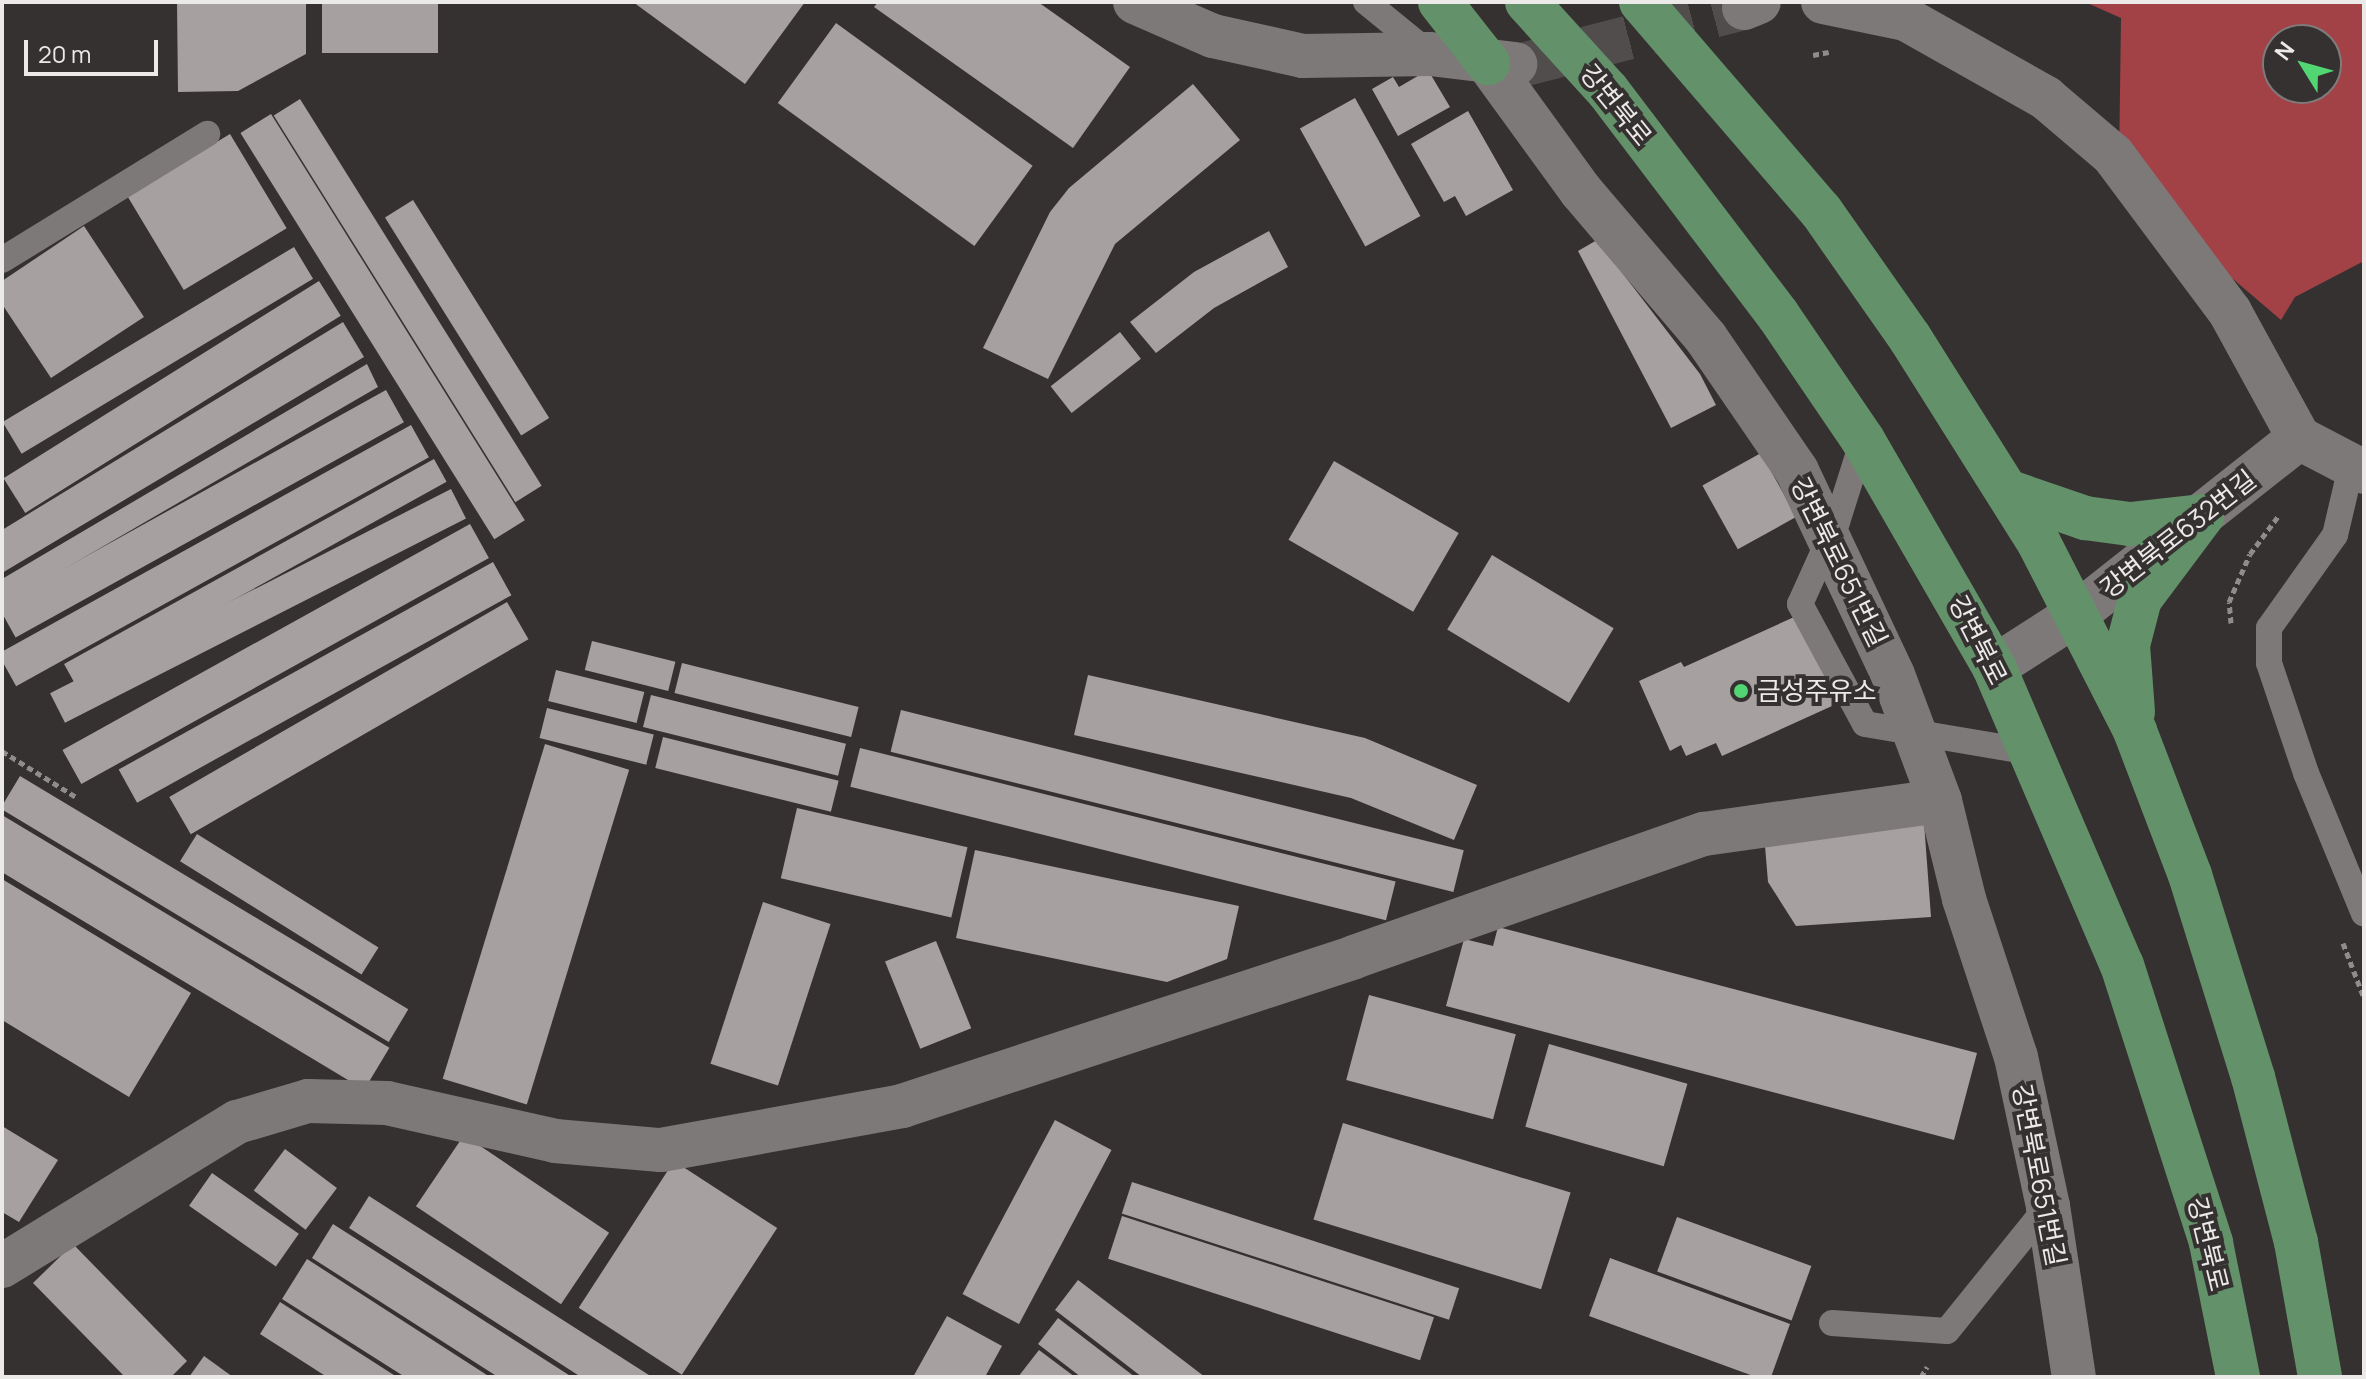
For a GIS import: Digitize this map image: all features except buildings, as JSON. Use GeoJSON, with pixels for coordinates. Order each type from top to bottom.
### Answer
{"type":"FeatureCollection","features":[{"type":"Feature","properties":{"kind":"highway"},"geometry":{"type":"LineString","coordinates":[[1440,2],[1505,64]]}},
{"type":"Feature","properties":{"kind":"highway","name":"강변북로"},"geometry":{"type":"LineString","coordinates":[[1527,2],[1608,91],[1778,315],[1863,440],[1994,667],[2122,965],[2211,1243],[2238,1377]]}},
{"type":"Feature","properties":{"kind":"highway"},"geometry":{"type":"LineString","coordinates":[[1641,2],[1821,211],[1910,338],[2007,491],[2135,731],[2190,875],[2253,1077],[2296,1242],[2320,1377]]}},
{"type":"Feature","properties":{"kind":"highway"},"geometry":{"type":"LineString","coordinates":[[2007,491],[2085,518],[2130,524],[2202,516]]}},
{"type":"Feature","properties":{"kind":"highway"},"geometry":{"type":"LineString","coordinates":[[2135,731],[2128,645],[2140,599],[2202,516]]}},
{"type":"Feature","properties":{"kind":"street"},"geometry":{"type":"LineString","coordinates":[[1135,2],[1213,36],[1303,56],[1430,54],[1505,64]]}},
{"type":"Feature","properties":{"kind":"street"},"geometry":{"type":"LineString","coordinates":[[1823,2],[1919,26],[2046,98],[2113,155],[2230,312],[2284,450],[2358,470]]}},
{"type":"Feature","properties":{"kind":"street","name":"강변북로651번길"},"geometry":{"type":"LineString","coordinates":[[1505,64],[1581,191],[1706,338],[1797,471],[1893,675],[1940,801],[1964,899],[2016,1057],[2048,1206],[2074,1377]]}},
{"type":"Feature","properties":{"kind":"street","name":"강변북로632번길"},"geometry":{"type":"LineString","coordinates":[[1994,667],[2075,615],[2284,450]]}},
{"type":"Feature","properties":{"kind":"street"},"geometry":{"type":"LineString","coordinates":[[2,1266],[237,1122],[308,1101],[387,1103],[540,1138],[661,1150],[902,1106],[1354,957],[1704,834],[1940,801]]}},
{"type":"Feature","properties":{"kind":"lane"},"geometry":{"type":"LineString","coordinates":[[1366,2],[1430,54]]}},
{"type":"Feature","properties":{"kind":"lane"},"geometry":{"type":"LineString","coordinates":[[2,260],[207,134]]}},
{"type":"Feature","properties":{"kind":"lane"},"geometry":{"type":"LineString","coordinates":[[1863,440],[1837,522],[1800,604],[1865,724],[1894,732],[1943,735],[2030,752]]}},
{"type":"Feature","properties":{"kind":"lane"},"geometry":{"type":"LineString","coordinates":[[2358,470],[2335,535],[2269,628],[2269,663],[2306,773],[2364,914]]}},
{"type":"Feature","properties":{"kind":"lane"},"geometry":{"type":"LineString","coordinates":[[1832,1323],[1947,1331],[2048,1206]]}},
{"type":"Feature","properties":{"kind":"path"},"geometry":{"type":"LineString","coordinates":[[1813,55],[1840,50]]}},
{"type":"Feature","properties":{"kind":"path"},"geometry":{"type":"LineString","coordinates":[[2233,632],[2229,602],[2250,554],[2281,513],[2284,450]]}},
{"type":"Feature","properties":{"kind":"path"},"geometry":{"type":"LineString","coordinates":[[2,751],[76,797]]}},
{"type":"Feature","properties":{"kind":"path"},"geometry":{"type":"LineString","coordinates":[[2337,928],[2364,998]]}},
{"type":"Feature","properties":{"kind":"shaded area"},"geometry":{"type":"Polygon","coordinates":[[[2085,2],[2364,2],[2364,261],[2295,297],[2281,320],[2226,273],[2119,165],[2121,18],[2085,2]]]}},
{"type":"Feature","properties":{"kind":"tunnel"},"geometry":{"type":"LineString","coordinates":[[1522,65],[1744,8]]}},
{"type":"Feature","properties":{"kind":"place","name":"금성주유소"},"geometry":{"type":"Point","coordinates":[1741,691]}}]}
